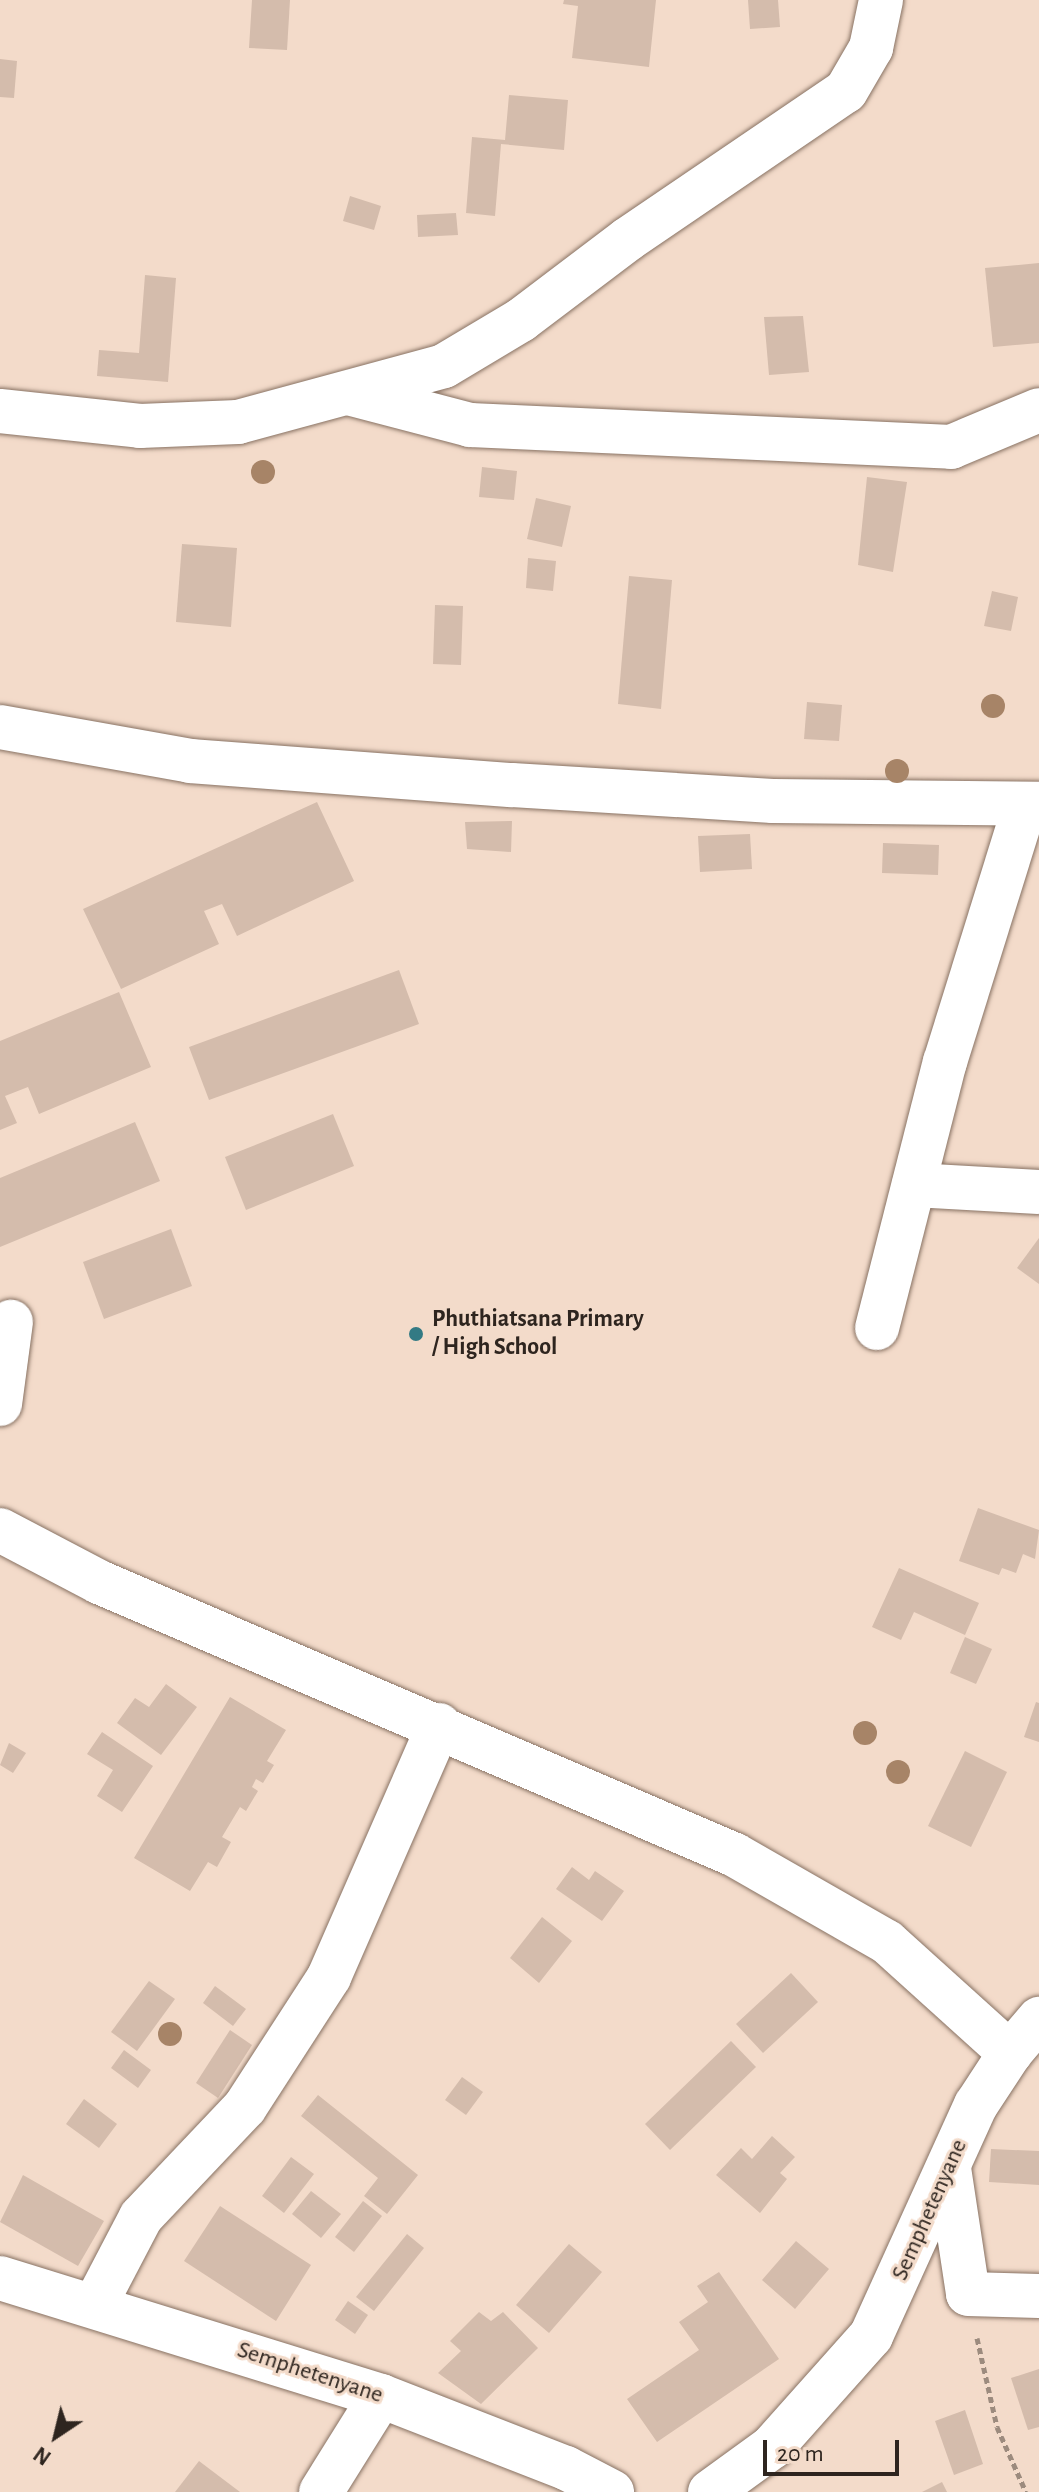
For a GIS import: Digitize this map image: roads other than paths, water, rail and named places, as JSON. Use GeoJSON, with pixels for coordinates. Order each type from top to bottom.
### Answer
{"type":"FeatureCollection","features":[{"type":"Feature","properties":{"kind":"street"},"geometry":{"type":"LineString","coordinates":[[0,411],[140,426],[238,422],[352,394],[444,366],[521,320],[628,239],[846,91],[871,48],[881,0]]}},
{"type":"Feature","properties":{"kind":"street"},"geometry":{"type":"LineString","coordinates":[[352,394],[470,425],[951,447],[1039,410]]}},
{"type":"Feature","properties":{"kind":"street"},"geometry":{"type":"LineString","coordinates":[[0,727],[236,764],[773,801],[1032,804],[945,1062],[877,1328]]}},
{"type":"Feature","properties":{"kind":"street"},"geometry":{"type":"LineString","coordinates":[[914,1185],[1039,1192]]}},
{"type":"Feature","properties":{"kind":"street"},"geometry":{"type":"LineString","coordinates":[[0,1404],[11,1322]]}},
{"type":"Feature","properties":{"kind":"street"},"geometry":{"type":"LineString","coordinates":[[0,1530],[99,1582],[439,1725],[735,1855],[887,1942],[1010,2053]]}},
{"type":"Feature","properties":{"kind":"street"},"geometry":{"type":"LineString","coordinates":[[95,2305],[141,2217],[245,2107],[329,1977],[439,1725]]}},
{"type":"Feature","properties":{"kind":"street","name":"Semphetenyane"},"geometry":{"type":"LineString","coordinates":[[710,2492],[772,2447],[871,2336],[976,2105],[1010,2053],[1039,2019]]}},
{"type":"Feature","properties":{"kind":"street"},"geometry":{"type":"LineString","coordinates":[[949,2168],[968,2294],[1039,2296]]}},
{"type":"Feature","properties":{"kind":"street","name":"Semphetenyane"},"geometry":{"type":"LineString","coordinates":[[0,2278],[381,2396],[566,2468],[612,2492]]}},
{"type":"Feature","properties":{"kind":"street"},"geometry":{"type":"LineString","coordinates":[[321,2492],[381,2396]]}},
{"type":"Feature","properties":{"kind":"place","name":"Phuthiatsana Primary / High School"},"geometry":{"type":"Point","coordinates":[416,1334]}}]}
